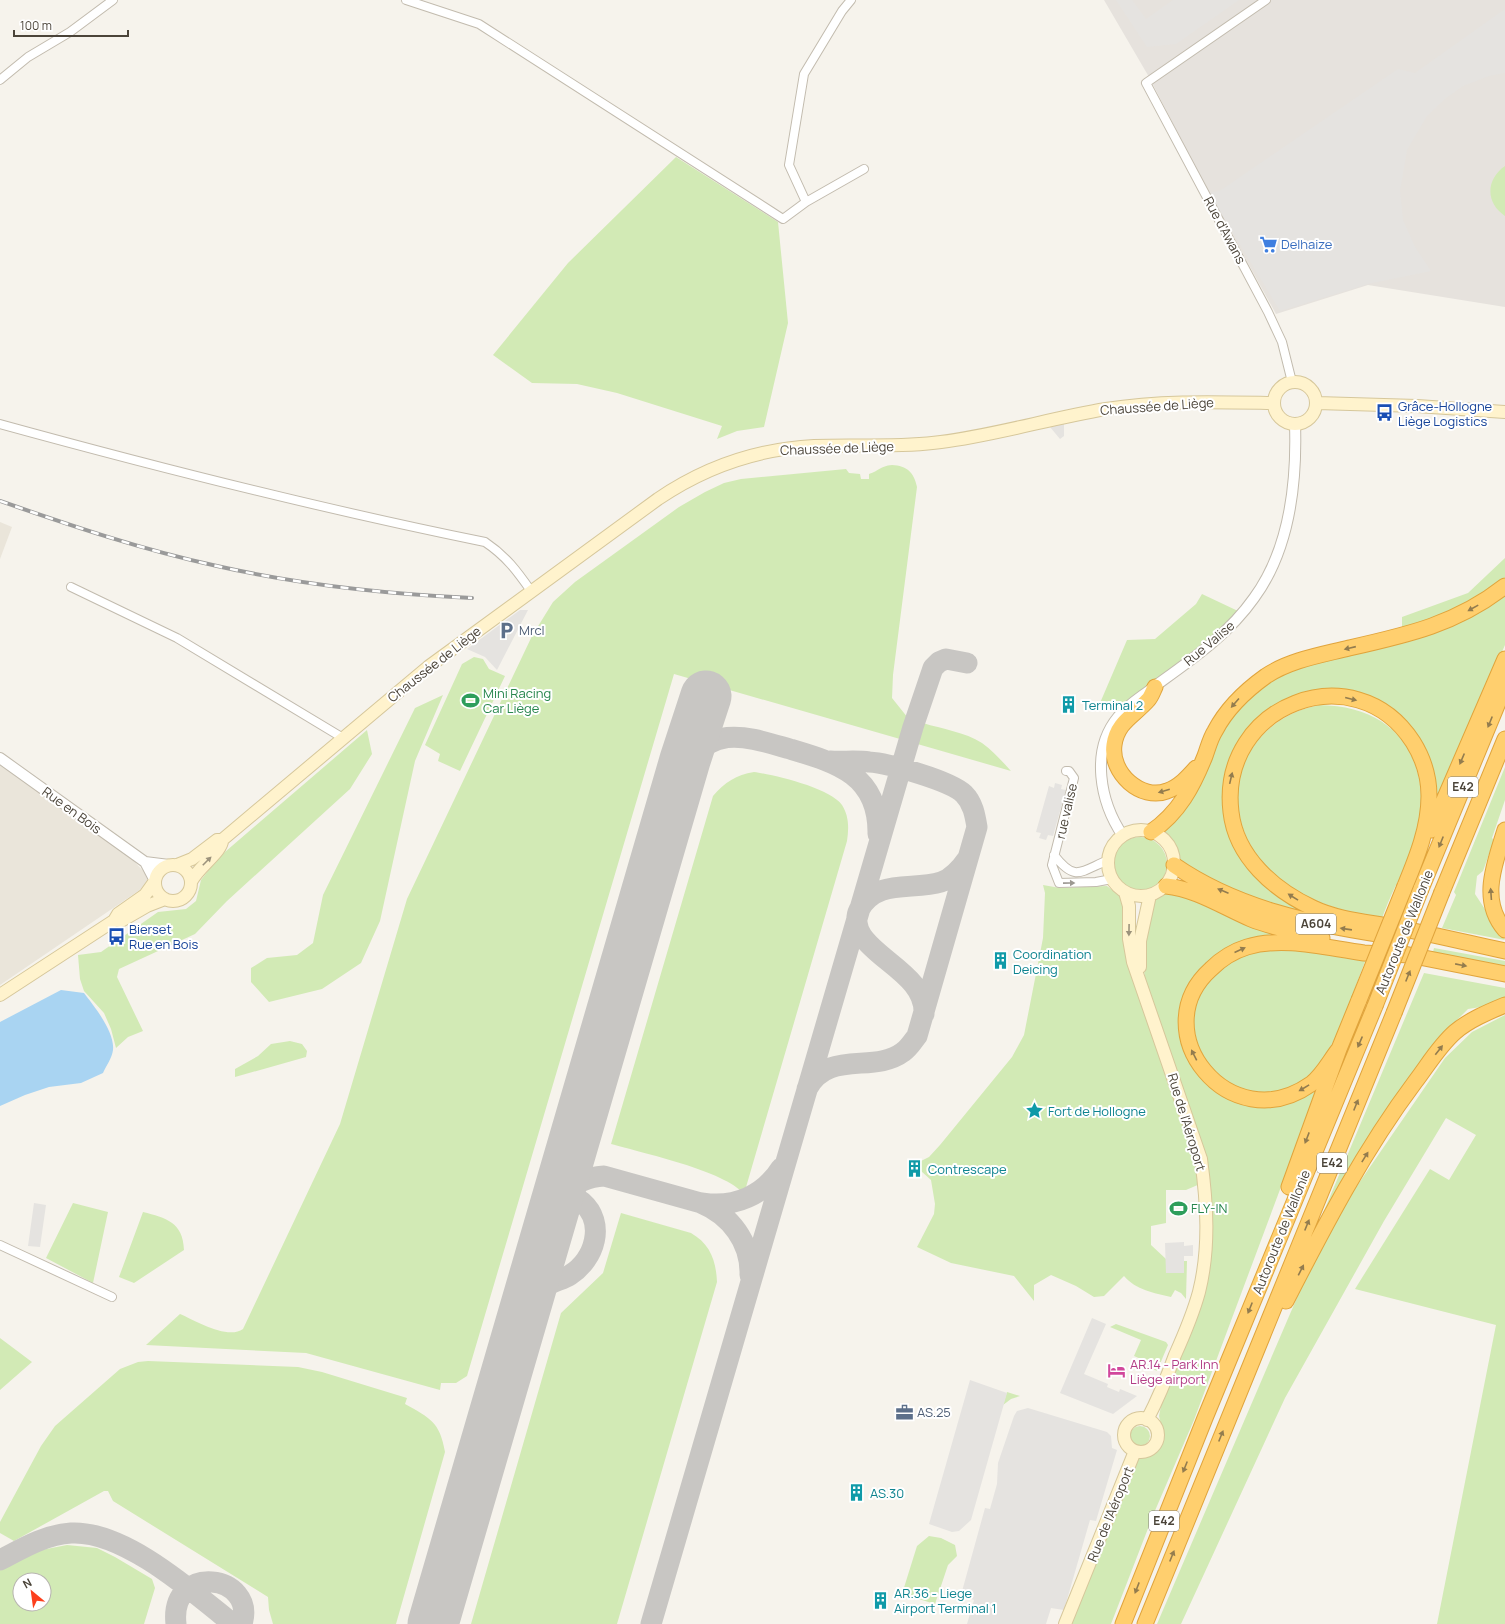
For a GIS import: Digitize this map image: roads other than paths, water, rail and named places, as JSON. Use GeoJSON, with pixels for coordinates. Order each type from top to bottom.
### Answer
{"type":"FeatureCollection","features":[{"type":"Feature","properties":{"kind":"highway"},"geometry":{"type":"LineString","coordinates":[[1151,832],[1160,826],[1178,808],[1190,790],[1214,732],[1226,713],[1241,695],[1273,672],[1288,665],[1316,656],[1437,625],[1480,604],[1505,586]]}},
{"type":"Feature","properties":{"kind":"highway"},"geometry":{"type":"LineString","coordinates":[[1275,1246],[1274,1229],[1339,1049],[1418,855],[1426,842],[1505,659]]}},
{"type":"Feature","properties":{"kind":"highway","name":"Autoroute de Wallonie"},"geometry":{"type":"LineString","coordinates":[[1123,1624],[1275,1246],[1375,1006],[1505,686]]}},
{"type":"Feature","properties":{"kind":"highway"},"geometry":{"type":"LineString","coordinates":[[1155,687],[1148,700],[1126,719],[1117,732],[1114,753],[1122,775],[1132,785],[1146,792],[1158,793],[1168,791],[1180,784],[1204,758]]}},
{"type":"Feature","properties":{"kind":"highway"},"geometry":{"type":"LineString","coordinates":[[1418,855],[1428,814],[1428,777],[1417,749],[1408,735],[1398,723],[1382,712],[1364,703],[1348,698],[1334,696],[1294,702],[1266,719],[1245,743],[1235,761],[1230,783],[1232,820],[1238,840],[1248,858],[1262,874],[1280,889],[1328,914],[1447,937],[1468,943]]}},
{"type":"Feature","properties":{"kind":"highway","name":"Autoroute de Wallonie"},"geometry":{"type":"LineString","coordinates":[[1145,1624],[1505,739]]}},
{"type":"Feature","properties":{"kind":"highway"},"geometry":{"type":"LineString","coordinates":[[1505,830],[1493,872],[1490,894],[1496,917],[1505,930]]}},
{"type":"Feature","properties":{"kind":"highway","name":"A604"},"geometry":{"type":"LineString","coordinates":[[1174,865],[1203,883],[1286,917],[1329,927],[1442,943],[1468,943],[1505,951]]}},
{"type":"Feature","properties":{"kind":"highway","name":"A604"},"geometry":{"type":"LineString","coordinates":[[1166,886],[1179,887],[1252,920],[1280,928],[1505,974]]}},
{"type":"Feature","properties":{"kind":"highway"},"geometry":{"type":"LineString","coordinates":[[1339,1049],[1320,1075],[1299,1091],[1270,1100],[1255,1100],[1243,1097],[1230,1092],[1218,1084],[1200,1066],[1192,1052],[1186,1025],[1192,994],[1206,973],[1217,963],[1246,948],[1260,944],[1293,943],[1366,953],[1409,955]]}},
{"type":"Feature","properties":{"kind":"highway"},"geometry":{"type":"LineString","coordinates":[[1272,1313],[1286,1301],[1329,1217],[1366,1156],[1404,1098],[1441,1048],[1455,1032],[1476,1017],[1505,1005]]}},
{"type":"Feature","properties":{"kind":"main road"},"geometry":{"type":"LineString","coordinates":[[1292,382],[1306,385],[1312,390],[1317,403],[1316,410],[1308,421],[1295,424],[1286,423],[1275,411],[1274,403],[1279,389],[1292,382]]}},
{"type":"Feature","properties":{"kind":"main road","name":"Chaussée de Liège"},"geometry":{"type":"LineString","coordinates":[[173,865],[189,861],[217,840],[222,840],[428,667],[672,489],[711,469],[758,453],[816,446],[894,446],[942,442],[994,433],[1063,416],[1108,408],[1150,404],[1234,401],[1274,403]]}},
{"type":"Feature","properties":{"kind":"main road"},"geometry":{"type":"LineString","coordinates":[[1317,403],[1417,406],[1505,412]]}},
{"type":"Feature","properties":{"kind":"main road"},"geometry":{"type":"LineString","coordinates":[[1142,830],[1151,832],[1161,837],[1168,844],[1173,854],[1174,865],[1172,875],[1166,886],[1150,895],[1139,896],[1125,892],[1112,879],[1108,860],[1110,851],[1116,842],[1132,831],[1142,830]]}},
{"type":"Feature","properties":{"kind":"main road","name":"Chaussée de Liège"},"geometry":{"type":"LineString","coordinates":[[191,882],[197,870],[221,847],[222,840]]}},
{"type":"Feature","properties":{"kind":"main road"},"geometry":{"type":"LineString","coordinates":[[0,995],[115,920],[118,914],[145,895],[155,881],[159,872],[173,865],[187,870],[191,882],[191,888],[183,898],[171,901],[165,899],[157,892],[155,881]]}},
{"type":"Feature","properties":{"kind":"main road","name":"Rue de l'Aéroport"},"geometry":{"type":"LineString","coordinates":[[1065,1624],[1135,1451],[1145,1451],[1154,1446],[1158,1436],[1155,1426],[1147,1420],[1165,1380],[1197,1298],[1206,1249],[1206,1190],[1201,1159],[1133,962],[1129,939],[1129,906],[1125,892]]}},
{"type":"Feature","properties":{"kind":"main road","name":"Rue de l'Aéroport"},"geometry":{"type":"LineString","coordinates":[[1141,985],[1140,941],[1150,895]]}},
{"type":"Feature","properties":{"kind":"main road"},"geometry":{"type":"LineString","coordinates":[[115,920],[121,920],[151,904],[165,899]]}},
{"type":"Feature","properties":{"kind":"main road"},"geometry":{"type":"LineString","coordinates":[[1135,1451],[1130,1448],[1125,1440],[1125,1430],[1128,1424],[1134,1420],[1141,1418],[1147,1420]]}},
{"type":"Feature","properties":{"kind":"street"},"geometry":{"type":"LineString","coordinates":[[0,80],[28,57],[70,32],[113,0]]}},
{"type":"Feature","properties":{"kind":"street"},"geometry":{"type":"LineString","coordinates":[[406,0],[479,24],[783,219],[806,202],[864,169]]}},
{"type":"Feature","properties":{"kind":"street"},"geometry":{"type":"LineString","coordinates":[[806,202],[789,165],[804,74],[842,11],[851,0]]}},
{"type":"Feature","properties":{"kind":"street","name":"Rue d'Awans"},"geometry":{"type":"LineString","coordinates":[[1266,0],[1146,83],[1268,312],[1282,342],[1292,382]]}},
{"type":"Feature","properties":{"kind":"street"},"geometry":{"type":"LineString","coordinates":[[0,424],[115,456],[372,519],[485,542],[500,552],[514,567],[531,591]]}},
{"type":"Feature","properties":{"kind":"street","name":"Rue Valise"},"geometry":{"type":"LineString","coordinates":[[1123,836],[1112,818],[1103,792],[1101,756],[1104,742],[1118,717],[1130,705],[1210,645],[1236,622],[1255,597],[1273,565],[1284,537],[1290,510],[1294,477],[1295,424]]}},
{"type":"Feature","properties":{"kind":"street"},"geometry":{"type":"LineString","coordinates":[[71,587],[177,638],[343,738]]}},
{"type":"Feature","properties":{"kind":"street","name":"Rue en Bois"},"geometry":{"type":"LineString","coordinates":[[0,758],[144,862],[155,881]]}},
{"type":"Feature","properties":{"kind":"street","name":"rue valise"},"geometry":{"type":"LineString","coordinates":[[1054,855],[1059,844],[1064,812],[1074,778],[1069,771],[1066,770]]}},
{"type":"Feature","properties":{"kind":"street"},"geometry":{"type":"LineString","coordinates":[[1054,855],[1064,867],[1072,872],[1081,872],[1108,860]]}},
{"type":"Feature","properties":{"kind":"street"},"geometry":{"type":"LineString","coordinates":[[1054,855],[1052,865],[1059,883],[1096,882],[1112,879]]}},
{"type":"Feature","properties":{"kind":"street","name":"Rue en Bois"},"geometry":{"type":"LineString","coordinates":[[144,862],[173,865]]}},
{"type":"Feature","properties":{"kind":"street"},"geometry":{"type":"LineString","coordinates":[[0,1245],[112,1297]]}},
{"type":"Feature","properties":{"kind":"water"},"geometry":{"type":"Polygon","coordinates":[[[61,990],[84,993],[107,1027],[111,1035],[113,1050],[103,1073],[81,1083],[49,1087],[25,1095],[0,1106],[0,1022],[61,990]]]}},
{"type":"Feature","properties":{"kind":"railway"},"geometry":{"type":"LineString","coordinates":[[0,501],[162,553],[249,573],[344,588],[472,598]]}},
{"type":"Feature","properties":{"kind":"place","name":"Delhaize"},"geometry":{"type":"Point","coordinates":[1268,244]}},
{"type":"Feature","properties":{"kind":"place","name":"Grâce-Hollogne Liège Logistics"},"geometry":{"type":"Point","coordinates":[1385,413]}},
{"type":"Feature","properties":{"kind":"place","name":"Mrcl"},"geometry":{"type":"Point","coordinates":[506,630]}},
{"type":"Feature","properties":{"kind":"place","name":"Mini Racing Car Liège"},"geometry":{"type":"Point","coordinates":[470,700]}},
{"type":"Feature","properties":{"kind":"place","name":"Terminal 2"},"geometry":{"type":"Point","coordinates":[1069,705]}},
{"type":"Feature","properties":{"kind":"place","name":"Bierset Rue en Bois"},"geometry":{"type":"Point","coordinates":[116,936]}},
{"type":"Feature","properties":{"kind":"place","name":"Coordination Deicing"},"geometry":{"type":"Point","coordinates":[1000,961]}},
{"type":"Feature","properties":{"kind":"place","name":"Fort de Hollogne"},"geometry":{"type":"Point","coordinates":[1035,1111]}},
{"type":"Feature","properties":{"kind":"place","name":"Contrescape"},"geometry":{"type":"Point","coordinates":[915,1169]}},
{"type":"Feature","properties":{"kind":"place","name":"FLY-IN"},"geometry":{"type":"Point","coordinates":[1178,1208]}},
{"type":"Feature","properties":{"kind":"place","name":"AR.14 - Park Inn Liège airport"},"geometry":{"type":"Point","coordinates":[1117,1371]}},
{"type":"Feature","properties":{"kind":"place","name":"AS.25"},"geometry":{"type":"Point","coordinates":[904,1412]}},
{"type":"Feature","properties":{"kind":"place","name":"AS.30"},"geometry":{"type":"Point","coordinates":[857,1493]}},
{"type":"Feature","properties":{"kind":"place","name":"AR.36 - Liege Airport Terminal 1"},"geometry":{"type":"Point","coordinates":[881,1600]}}]}
